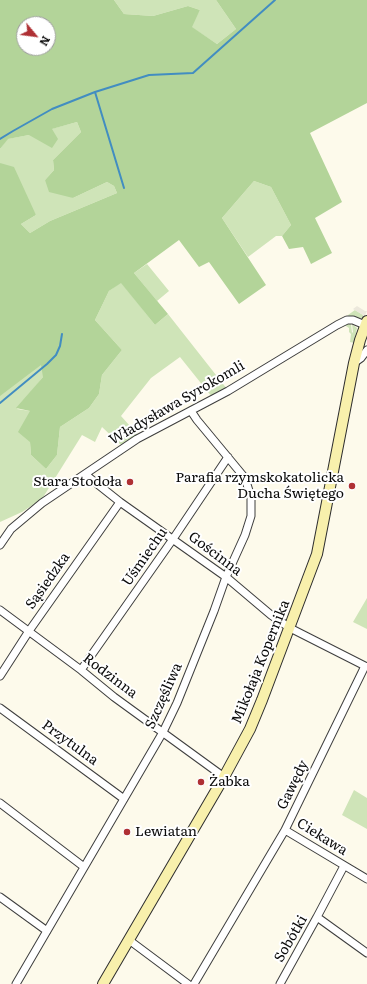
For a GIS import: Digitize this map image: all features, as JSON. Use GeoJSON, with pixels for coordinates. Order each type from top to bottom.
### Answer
{"type":"FeatureCollection","features":[{"type":"Feature","properties":{"kind":"street","name":"Władysława Syrokomli"},"geometry":{"type":"LineString","coordinates":[[0,545],[11,529],[42,503],[86,475],[137,439],[228,390],[337,324],[347,320],[366,323]]}},
{"type":"Feature","properties":{"kind":"street","name":"Mikołaja Kopernika"},"geometry":{"type":"LineString","coordinates":[[103,984],[224,777],[250,729],[290,628],[316,554],[354,363],[366,323]]}},
{"type":"Feature","properties":{"kind":"street"},"geometry":{"type":"LineString","coordinates":[[354,363],[361,358],[367,350]]}},
{"type":"Feature","properties":{"kind":"street","name":"Szczęśliwa"},"geometry":{"type":"LineString","coordinates":[[16,984],[164,732],[212,618],[226,577],[245,535],[251,516],[251,497],[245,478],[191,411]]}},
{"type":"Feature","properties":{"kind":"street","name":"Uśmiechu"},"geometry":{"type":"LineString","coordinates":[[81,670],[228,458]]}},
{"type":"Feature","properties":{"kind":"street","name":"Gościnna"},"geometry":{"type":"LineString","coordinates":[[86,475],[120,502],[226,577],[271,615],[290,628]]}},
{"type":"Feature","properties":{"kind":"street","name":"Sąsiedzka"},"geometry":{"type":"LineString","coordinates":[[0,676],[29,631],[120,502]]}},
{"type":"Feature","properties":{"kind":"street","name":"Władysława Syrokomli"},"geometry":{"type":"LineString","coordinates":[[0,534],[11,529]]}},
{"type":"Feature","properties":{"kind":"street","name":"Rodzinna"},"geometry":{"type":"LineString","coordinates":[[0,610],[81,670],[114,697],[224,777]]}},
{"type":"Feature","properties":{"kind":"street","name":"Gawędy"},"geometry":{"type":"LineString","coordinates":[[194,984],[285,830],[366,667],[290,628]]}},
{"type":"Feature","properties":{"kind":"street","name":"Przytulna"},"geometry":{"type":"LineString","coordinates":[[0,708],[124,799]]}},
{"type":"Feature","properties":{"kind":"street"},"geometry":{"type":"LineString","coordinates":[[0,803],[84,867]]}},
{"type":"Feature","properties":{"kind":"street","name":"Ciekawa"},"geometry":{"type":"LineString","coordinates":[[285,830],[367,880]]}},
{"type":"Feature","properties":{"kind":"street"},"geometry":{"type":"LineString","coordinates":[[317,917],[344,866]]}},
{"type":"Feature","properties":{"kind":"street"},"geometry":{"type":"LineString","coordinates":[[0,897],[47,931]]}},
{"type":"Feature","properties":{"kind":"street","name":"Sobótki"},"geometry":{"type":"LineString","coordinates":[[280,984],[317,917],[367,953]]}},
{"type":"Feature","properties":{"kind":"street"},"geometry":{"type":"LineString","coordinates":[[129,940],[188,984]]}},
{"type":"Feature","properties":{"kind":"green space"},"geometry":{"type":"Polygon","coordinates":[[[0,0],[114,0],[124,14],[153,16],[188,6],[200,10],[192,27],[217,44],[236,29],[216,0],[367,0],[367,103],[310,133],[342,202],[315,218],[332,253],[311,264],[303,247],[289,249],[282,236],[291,225],[271,187],[254,181],[222,218],[266,285],[239,304],[209,262],[199,267],[179,240],[134,273],[168,314],[155,325],[121,283],[109,291],[95,320],[122,350],[102,375],[99,394],[89,408],[60,427],[57,455],[46,469],[31,455],[30,442],[18,432],[30,411],[16,408],[43,377],[41,365],[0,396],[0,163],[14,167],[36,215],[21,224],[30,233],[50,221],[117,193],[114,186],[107,182],[73,198],[49,192],[45,180],[54,170],[53,160],[81,132],[77,122],[52,129],[58,139],[52,148],[29,135],[8,139],[0,149],[0,0]]]}},
{"type":"Feature","properties":{"kind":"green space"},"geometry":{"type":"Polygon","coordinates":[[[114,0],[216,0],[236,29],[217,44],[191,27],[200,10],[188,6],[153,16],[124,14],[114,0]]]}},
{"type":"Feature","properties":{"kind":"green space"},"geometry":{"type":"Polygon","coordinates":[[[77,122],[81,132],[53,160],[54,170],[45,180],[73,198],[107,182],[114,186],[117,193],[50,221],[30,233],[21,224],[36,215],[0,163],[0,149],[7,139],[29,135],[77,122]]]}},
{"type":"Feature","properties":{"kind":"green space"},"geometry":{"type":"Polygon","coordinates":[[[254,181],[271,187],[291,225],[282,236],[276,236],[248,257],[222,218],[254,181]]]}},
{"type":"Feature","properties":{"kind":"green space"},"geometry":{"type":"Polygon","coordinates":[[[147,264],[169,291],[157,301],[134,273],[147,264]]]}},
{"type":"Feature","properties":{"kind":"green space"},"geometry":{"type":"Polygon","coordinates":[[[121,282],[155,325],[168,314],[227,389],[212,397],[180,357],[151,378],[121,416],[139,436],[122,446],[102,427],[95,442],[82,435],[42,499],[22,512],[0,522],[0,388],[51,338],[43,377],[17,409],[30,411],[31,455],[46,469],[57,455],[60,427],[89,408],[99,394],[102,375],[122,350],[95,320],[109,291],[121,282]]]}},
{"type":"Feature","properties":{"kind":"green space"},"geometry":{"type":"Polygon","coordinates":[[[355,310],[364,317],[359,319],[349,317],[348,315],[355,310]]]}},
{"type":"Feature","properties":{"kind":"green space"},"geometry":{"type":"Polygon","coordinates":[[[347,322],[348,324],[351,324],[352,333],[352,324],[357,328],[354,343],[350,342],[351,334],[349,332],[349,328],[343,324],[347,322]]]}},
{"type":"Feature","properties":{"kind":"green space"},"geometry":{"type":"Polygon","coordinates":[[[367,598],[367,629],[353,622],[367,598]]]}},
{"type":"Feature","properties":{"kind":"green space"},"geometry":{"type":"Polygon","coordinates":[[[354,790],[367,798],[367,829],[342,815],[354,790]]]}},
{"type":"Feature","properties":{"kind":"shaded area"},"geometry":{"type":"Polygon","coordinates":[[[357,306],[367,311],[364,317],[353,309],[357,306]]]}},
{"type":"Feature","properties":{"kind":"waterway"},"geometry":{"type":"LineString","coordinates":[[0,139],[52,109],[95,92],[149,75],[193,73],[275,0]]}},
{"type":"Feature","properties":{"kind":"waterway"},"geometry":{"type":"LineString","coordinates":[[95,92],[124,188]]}},
{"type":"Feature","properties":{"kind":"waterway"},"geometry":{"type":"LineString","coordinates":[[0,403],[56,355],[60,346],[62,334]]}},
{"type":"Feature","properties":{"kind":"place","name":"Stara Stodoła"},"geometry":{"type":"Point","coordinates":[130,482]}},
{"type":"Feature","properties":{"kind":"place","name":"Parafia rzymskokatolicka Ducha Świętego"},"geometry":{"type":"Point","coordinates":[352,486]}},
{"type":"Feature","properties":{"kind":"place","name":"Żabka"},"geometry":{"type":"Point","coordinates":[201,782]}},
{"type":"Feature","properties":{"kind":"place","name":"Lewiatan"},"geometry":{"type":"Point","coordinates":[127,832]}}]}
